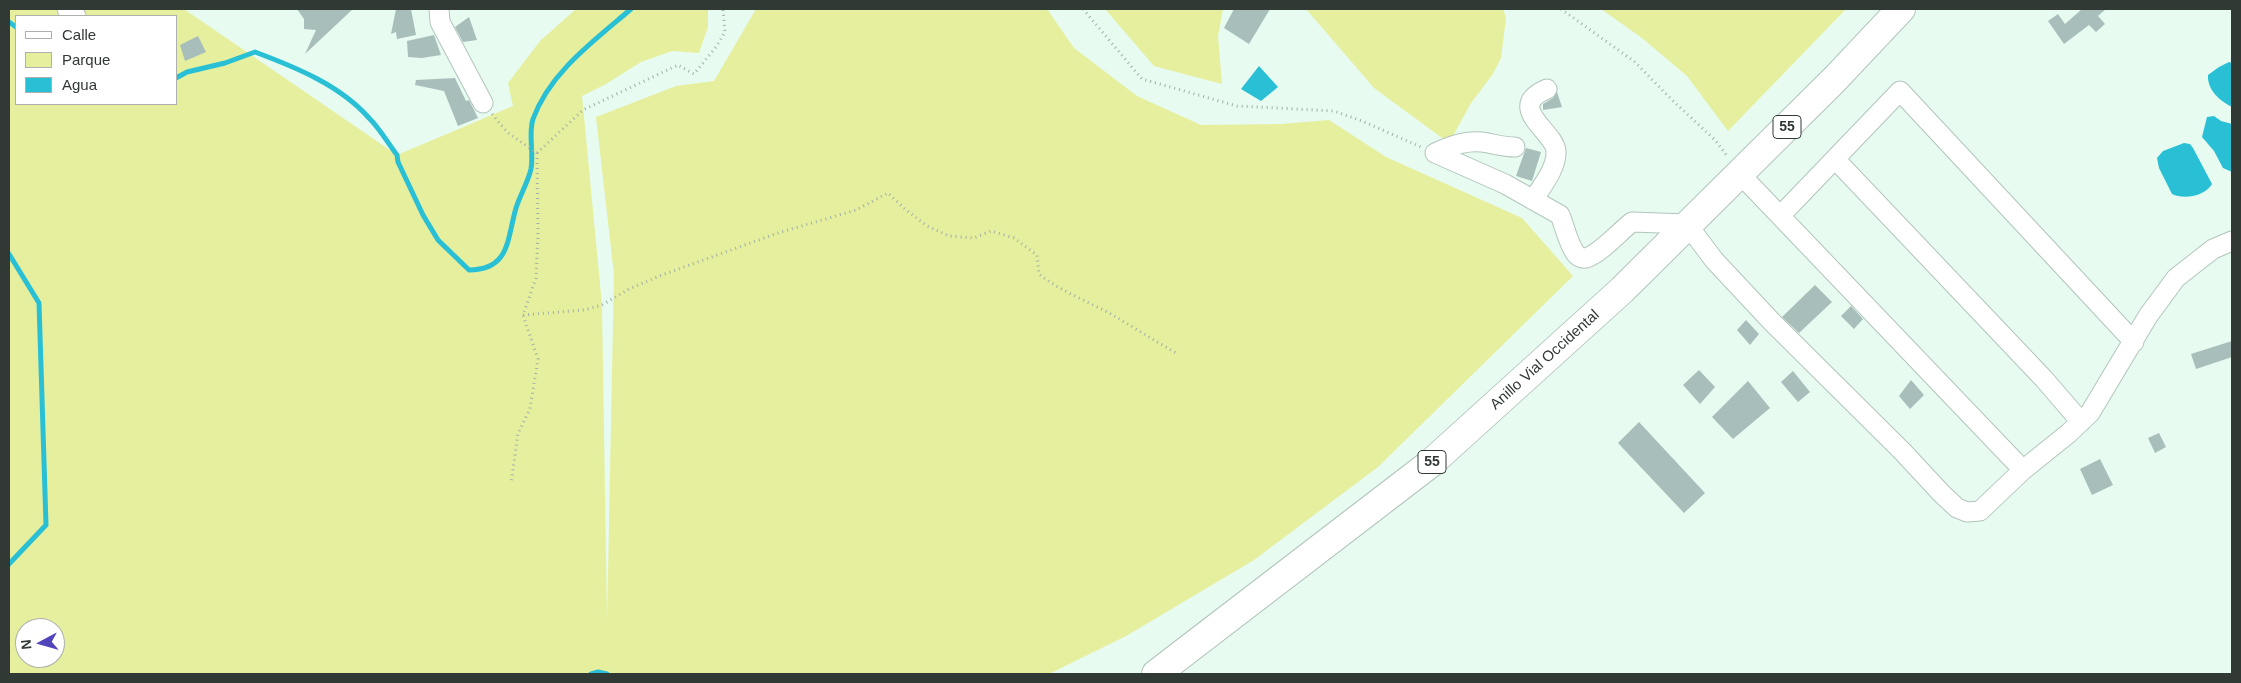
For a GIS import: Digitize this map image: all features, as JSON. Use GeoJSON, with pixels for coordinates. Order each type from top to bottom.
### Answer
{"type":"FeatureCollection","features":[{"type":"Feature","properties":{"kind":"highway","name":"Anillo Vial Occidental"},"geometry":{"type":"LineString","coordinates":[[1156,674],[1431,463],[1622,290],[1740,174],[1901,9]]}},
{"type":"Feature","properties":{"kind":"street"},"geometry":{"type":"LineString","coordinates":[[439,9],[440,22],[483,103]]}},
{"type":"Feature","properties":{"kind":"street"},"geometry":{"type":"LineString","coordinates":[[1533,200],[1550,173],[1556,154],[1554,143],[1539,126],[1531,109],[1531,102],[1536,95],[1547,88]]}},
{"type":"Feature","properties":{"kind":"street"},"geometry":{"type":"LineString","coordinates":[[1782,214],[1900,92],[2121,331],[2134,342]]}},
{"type":"Feature","properties":{"kind":"street"},"geometry":{"type":"LineString","coordinates":[[1435,153],[1462,142],[1515,147]]}},
{"type":"Feature","properties":{"kind":"street"},"geometry":{"type":"LineString","coordinates":[[1435,153],[1505,184],[1560,215],[1570,243],[1581,258],[1586,258],[1597,251],[1632,222],[1687,224],[1714,260],[1753,304],[1957,508],[1967,512],[1980,511],[2023,470],[2090,413],[2148,316],[2176,278],[2213,249],[2232,241]]}},
{"type":"Feature","properties":{"kind":"street"},"geometry":{"type":"LineString","coordinates":[[1835,159],[2044,379],[2081,422]]}},
{"type":"Feature","properties":{"kind":"street"},"geometry":{"type":"LineString","coordinates":[[1740,174],[1782,214],[2023,470]]}},
{"type":"Feature","properties":{"kind":"path"},"geometry":{"type":"LineString","coordinates":[[511,484],[518,433],[530,409],[538,359],[523,315],[536,278],[538,233],[537,153],[583,110],[678,65],[694,74],[716,47],[725,32],[723,9]]}},
{"type":"Feature","properties":{"kind":"path"},"geometry":{"type":"LineString","coordinates":[[1083,9],[1142,79],[1237,106],[1334,111],[1362,121],[1435,153]]}},
{"type":"Feature","properties":{"kind":"path"},"geometry":{"type":"LineString","coordinates":[[1561,9],[1635,62],[1715,140],[1740,174]]}},
{"type":"Feature","properties":{"kind":"path"},"geometry":{"type":"LineString","coordinates":[[483,103],[507,132],[537,153]]}},
{"type":"Feature","properties":{"kind":"path"},"geometry":{"type":"LineString","coordinates":[[523,315],[584,310],[602,305],[668,273],[778,233],[856,210],[888,193],[927,226],[949,236],[974,238],[991,231],[1014,238],[1037,255],[1039,274],[1053,286],[1071,292],[1178,354]]}},
{"type":"Feature","properties":{"kind":"green space"},"geometry":{"type":"Polygon","coordinates":[[[9,9],[184,9],[397,155],[513,106],[508,83],[540,41],[576,9],[708,9],[708,27],[699,53],[672,51],[641,62],[606,84],[582,96],[602,305],[607,622],[614,275],[596,117],[676,86],[714,81],[756,9],[1047,9],[1074,48],[1137,96],[1201,125],[1281,124],[1329,120],[1386,157],[1522,218],[1573,276],[1378,467],[1254,560],[1126,636],[1049,674],[9,674],[9,9]]]}},
{"type":"Feature","properties":{"kind":"green space"},"geometry":{"type":"Polygon","coordinates":[[[1105,9],[1223,9],[1218,36],[1222,84],[1154,66],[1105,9]]]}},
{"type":"Feature","properties":{"kind":"green space"},"geometry":{"type":"Polygon","coordinates":[[[1306,9],[1503,9],[1506,18],[1501,58],[1493,74],[1471,103],[1449,143],[1374,88],[1306,9]]]}},
{"type":"Feature","properties":{"kind":"green space"},"geometry":{"type":"Polygon","coordinates":[[[1601,9],[1846,9],[1728,131],[1687,76],[1642,38],[1601,9]]]}},
{"type":"Feature","properties":{"kind":"water"},"geometry":{"type":"Polygon","coordinates":[[[2229,62],[2232,63],[2232,107],[2215,94],[2208,80],[2208,75],[2229,62]]]}},
{"type":"Feature","properties":{"kind":"water"},"geometry":{"type":"Polygon","coordinates":[[[1259,66],[1278,87],[1261,101],[1241,89],[1259,66]]]}},
{"type":"Feature","properties":{"kind":"water"},"geometry":{"type":"Polygon","coordinates":[[[2214,116],[2221,121],[2232,124],[2232,172],[2223,168],[2214,151],[2202,137],[2207,117],[2214,116]]]}},
{"type":"Feature","properties":{"kind":"water"},"geometry":{"type":"Polygon","coordinates":[[[2184,143],[2190,144],[2193,148],[2212,184],[2199,194],[2188,197],[2172,194],[2159,168],[2157,158],[2163,151],[2184,143]]]}},
{"type":"Feature","properties":{"kind":"building"},"geometry":{"type":"Polygon","coordinates":[[[297,9],[353,9],[305,54],[316,30],[304,29],[304,19],[297,9]]]}},
{"type":"Feature","properties":{"kind":"building"},"geometry":{"type":"Polygon","coordinates":[[[396,9],[411,9],[416,35],[397,39],[396,32],[391,34],[396,9]]]}},
{"type":"Feature","properties":{"kind":"building"},"geometry":{"type":"Polygon","coordinates":[[[1234,9],[1270,9],[1249,44],[1224,28],[1234,9]]]}},
{"type":"Feature","properties":{"kind":"building"},"geometry":{"type":"Polygon","coordinates":[[[2082,9],[2106,9],[2098,16],[2105,24],[2096,32],[2089,25],[2064,44],[2048,21],[2058,14],[2065,24],[2082,9]]]}},
{"type":"Feature","properties":{"kind":"building"},"geometry":{"type":"Polygon","coordinates":[[[469,17],[477,40],[463,42],[455,27],[469,17]]]}},
{"type":"Feature","properties":{"kind":"building"},"geometry":{"type":"Polygon","coordinates":[[[434,35],[441,55],[422,58],[408,57],[407,41],[434,35]]]}},
{"type":"Feature","properties":{"kind":"building"},"geometry":{"type":"Polygon","coordinates":[[[198,36],[206,52],[185,61],[180,45],[198,36]]]}},
{"type":"Feature","properties":{"kind":"building"},"geometry":{"type":"Polygon","coordinates":[[[455,78],[466,101],[469,100],[478,118],[458,126],[444,91],[415,85],[416,80],[455,78]]]}},
{"type":"Feature","properties":{"kind":"building"},"geometry":{"type":"Polygon","coordinates":[[[1557,92],[1562,107],[1543,110],[1543,104],[1553,98],[1557,92]]]}},
{"type":"Feature","properties":{"kind":"building"},"geometry":{"type":"Polygon","coordinates":[[[1526,148],[1541,152],[1532,181],[1516,176],[1526,148]]]}},
{"type":"Feature","properties":{"kind":"building"},"geometry":{"type":"Polygon","coordinates":[[[1815,285],[1832,302],[1799,333],[1782,317],[1815,285]]]}},
{"type":"Feature","properties":{"kind":"building"},"geometry":{"type":"Polygon","coordinates":[[[1851,306],[1863,319],[1854,329],[1841,316],[1851,306]]]}},
{"type":"Feature","properties":{"kind":"building"},"geometry":{"type":"Polygon","coordinates":[[[1746,320],[1759,334],[1750,345],[1737,330],[1746,320]]]}},
{"type":"Feature","properties":{"kind":"building"},"geometry":{"type":"Polygon","coordinates":[[[2232,341],[2232,357],[2196,369],[2191,354],[2232,341]]]}},
{"type":"Feature","properties":{"kind":"building"},"geometry":{"type":"Polygon","coordinates":[[[1699,370],[1715,387],[1700,404],[1683,385],[1699,370]]]}},
{"type":"Feature","properties":{"kind":"building"},"geometry":{"type":"Polygon","coordinates":[[[1793,371],[1810,392],[1798,402],[1781,382],[1793,371]]]}},
{"type":"Feature","properties":{"kind":"building"},"geometry":{"type":"Polygon","coordinates":[[[1911,380],[1924,395],[1910,409],[1899,396],[1911,380]]]}},
{"type":"Feature","properties":{"kind":"building"},"geometry":{"type":"Polygon","coordinates":[[[1748,381],[1770,408],[1733,439],[1712,417],[1748,381]]]}},
{"type":"Feature","properties":{"kind":"building"},"geometry":{"type":"Polygon","coordinates":[[[1639,422],[1705,493],[1684,513],[1618,443],[1639,422]]]}},
{"type":"Feature","properties":{"kind":"building"},"geometry":{"type":"Polygon","coordinates":[[[2159,433],[2166,447],[2155,453],[2148,438],[2159,433]]]}},
{"type":"Feature","properties":{"kind":"building"},"geometry":{"type":"Polygon","coordinates":[[[2100,459],[2113,485],[2092,495],[2080,469],[2100,459]]]}},
{"type":"Feature","properties":{"kind":"waterway"},"geometry":{"type":"LineString","coordinates":[[178,77],[187,72],[225,63],[255,52],[286,64],[331,87],[345,96],[369,118],[397,155],[398,162],[423,215],[438,240],[469,270],[482,269],[500,259],[508,241],[516,208],[531,169],[533,119],[550,86],[575,58],[631,9]]}},
{"type":"Feature","properties":{"kind":"waterway"},"geometry":{"type":"LineString","coordinates":[[9,22],[15,26]]}},
{"type":"Feature","properties":{"kind":"waterway"},"geometry":{"type":"LineString","coordinates":[[9,254],[39,303],[46,525],[9,564]]}},
{"type":"Feature","properties":{"kind":"waterway"},"geometry":{"type":"LineString","coordinates":[[591,674],[598,672],[607,674]]}}]}
